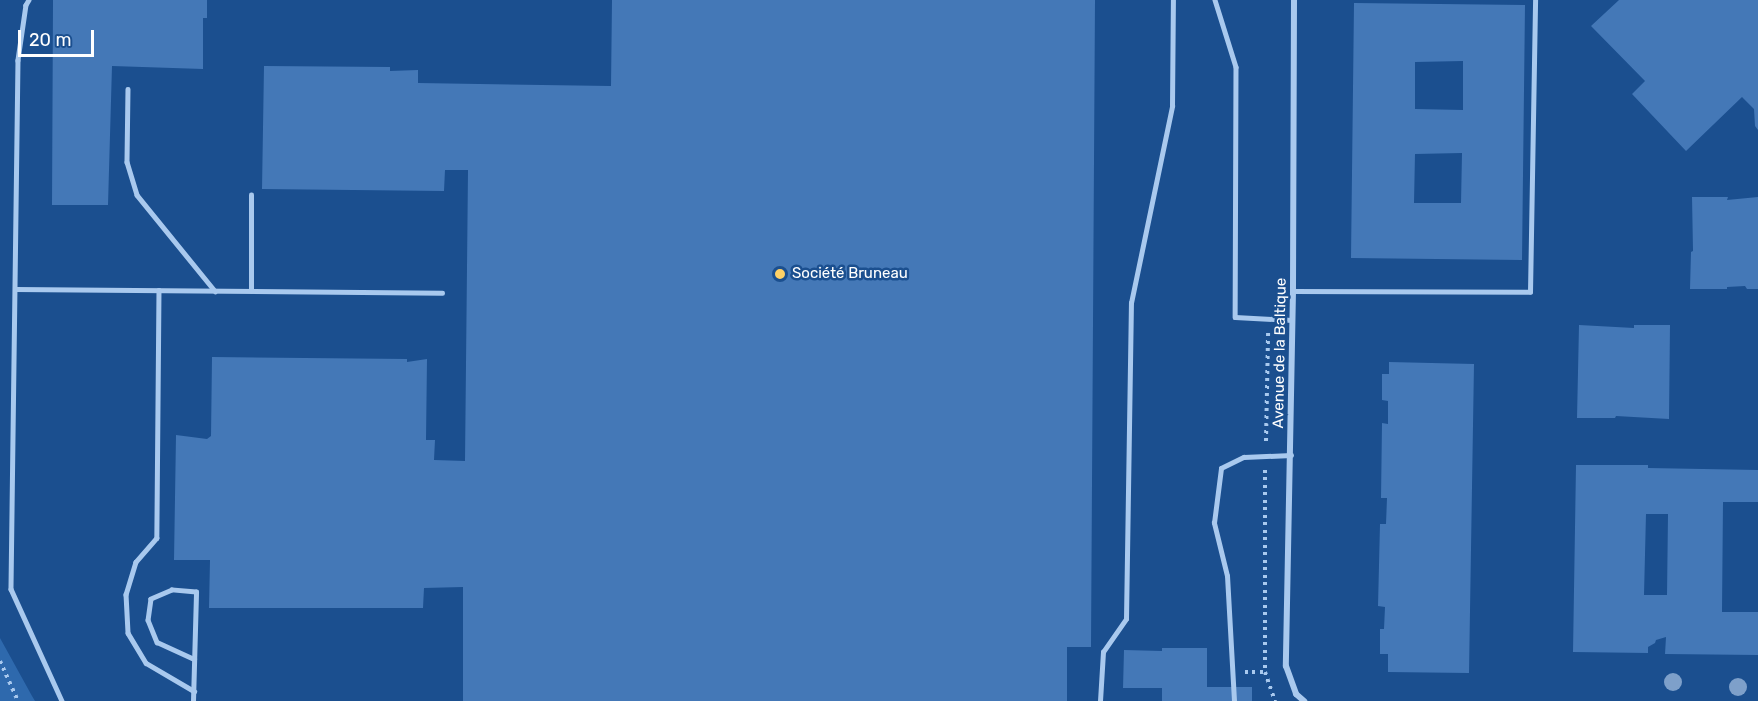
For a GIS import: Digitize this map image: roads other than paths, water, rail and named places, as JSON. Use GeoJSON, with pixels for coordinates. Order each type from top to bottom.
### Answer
{"type":"FeatureCollection","features":[{"type":"Feature","properties":{"kind":"street","name":"Avenue de la Baltique"},"geometry":{"type":"LineString","coordinates":[[1294,0],[1293,291],[1286,666],[1296,694],[1304,701]]}},
{"type":"Feature","properties":{"kind":"lane"},"geometry":{"type":"LineString","coordinates":[[29,0],[26,5],[18,60],[11,589],[62,701]]}},
{"type":"Feature","properties":{"kind":"lane"},"geometry":{"type":"LineString","coordinates":[[1100,701],[1103,652],[1126,620],[1131,303],[1172,106],[1173,0]]}},
{"type":"Feature","properties":{"kind":"lane"},"geometry":{"type":"LineString","coordinates":[[1215,0],[1236,67],[1234,317],[1292,320]]}},
{"type":"Feature","properties":{"kind":"lane"},"geometry":{"type":"LineString","coordinates":[[1293,291],[1530,292],[1535,0]]}},
{"type":"Feature","properties":{"kind":"lane"},"geometry":{"type":"LineString","coordinates":[[128,89],[127,162],[136,195],[215,291]]}},
{"type":"Feature","properties":{"kind":"lane"},"geometry":{"type":"LineString","coordinates":[[250,291],[251,195]]}},
{"type":"Feature","properties":{"kind":"lane"},"geometry":{"type":"LineString","coordinates":[[15,289],[442,293]]}},
{"type":"Feature","properties":{"kind":"lane"},"geometry":{"type":"LineString","coordinates":[[159,290],[157,538],[136,562],[126,594],[128,633],[146,663],[194,691]]}},
{"type":"Feature","properties":{"kind":"lane"},"geometry":{"type":"LineString","coordinates":[[1234,701],[1227,576],[1214,523],[1221,468],[1244,457],[1291,455]]}},
{"type":"Feature","properties":{"kind":"lane"},"geometry":{"type":"LineString","coordinates":[[194,659],[157,642],[148,620],[151,599],[172,591],[196,592],[194,701]]}},
{"type":"Feature","properties":{"kind":"place","name":"Société Bruneau"},"geometry":{"type":"Point","coordinates":[780,274]}}]}
